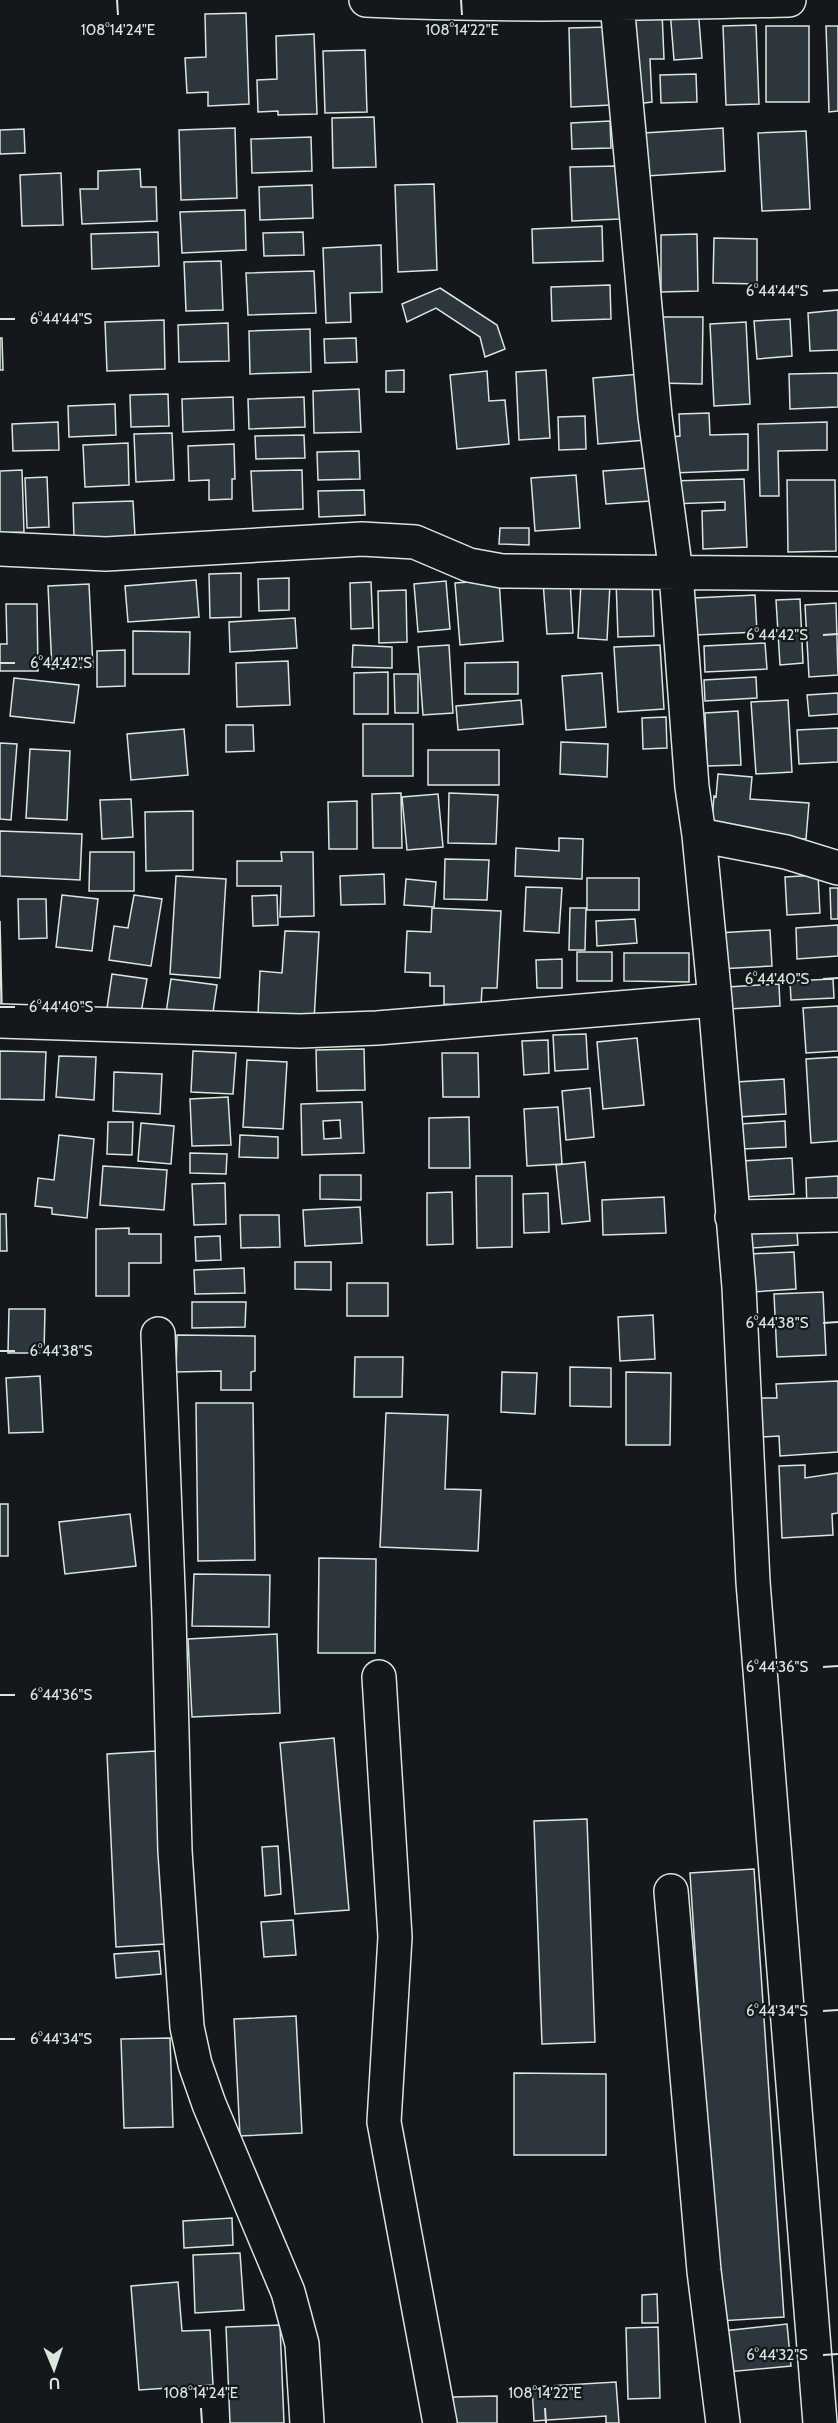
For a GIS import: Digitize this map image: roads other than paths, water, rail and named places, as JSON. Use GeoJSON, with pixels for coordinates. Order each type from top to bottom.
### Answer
{"type":"FeatureCollection","features":[{"type":"Feature","properties":{"kind":"street"},"geometry":{"type":"LineString","coordinates":[[366,0],[450,4],[617,4],[789,0]]}},
{"type":"Feature","properties":{"kind":"street"},"geometry":{"type":"LineString","coordinates":[[617,4],[655,416],[676,573],[692,787],[699,835],[715,1000],[739,1287],[753,1582],[820,2423]]}},
{"type":"Feature","properties":{"kind":"street"},"geometry":{"type":"LineString","coordinates":[[0,549],[106,554],[363,539],[415,542],[469,565],[502,572],[838,574]]}},
{"type":"Feature","properties":{"kind":"street"},"geometry":{"type":"LineString","coordinates":[[699,835],[786,852],[838,868]]}},
{"type":"Feature","properties":{"kind":"street"},"geometry":{"type":"LineString","coordinates":[[0,1021],[311,1031],[377,1028],[715,1000]]}},
{"type":"Feature","properties":{"kind":"street"},"geometry":{"type":"LineString","coordinates":[[732,1217],[838,1215]]}},
{"type":"Feature","properties":{"kind":"street"},"geometry":{"type":"LineString","coordinates":[[158,1334],[175,1851],[187,2027],[195,2064],[209,2104],[288,2292],[302,2344],[307,2423]]}},
{"type":"Feature","properties":{"kind":"street"},"geometry":{"type":"LineString","coordinates":[[379,1677],[395,1937],[384,2122],[440,2423]]}},
{"type":"Feature","properties":{"kind":"street"},"geometry":{"type":"LineString","coordinates":[[671,1891],[704,2271],[723,2423]]}}]}
